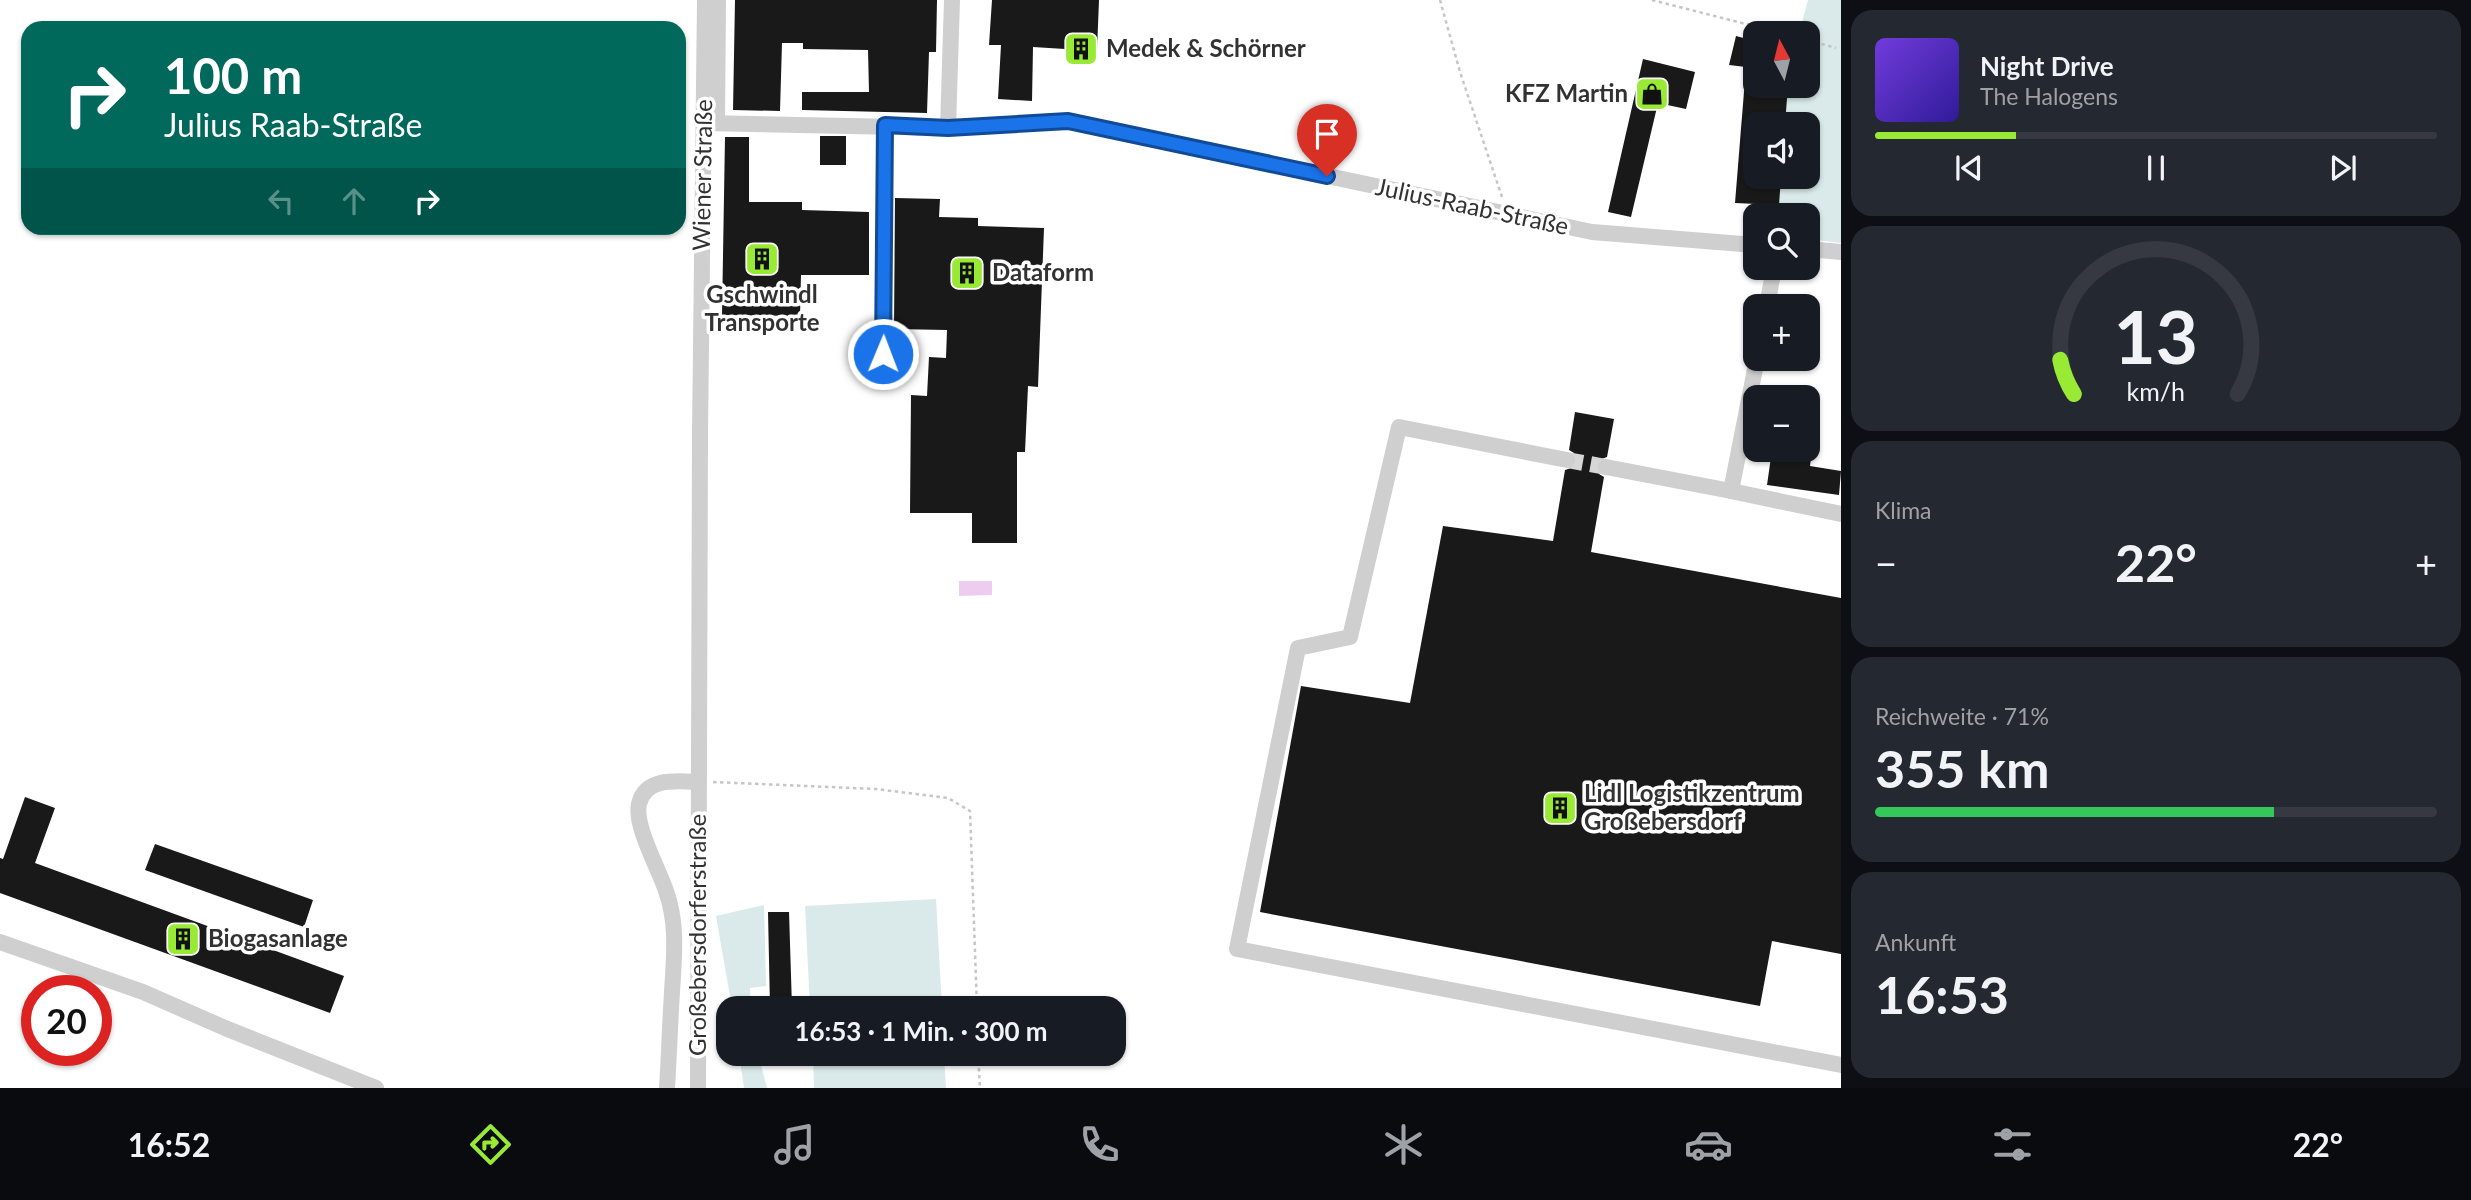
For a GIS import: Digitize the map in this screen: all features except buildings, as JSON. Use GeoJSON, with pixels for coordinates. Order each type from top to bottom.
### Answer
{"type":"FeatureCollection","features":[{"type":"Feature","properties":{"kind":"street","name":"Wiener Straße"},"geometry":{"type":"LineString","coordinates":[[698,782],[700,434],[710,123],[705,0]]}},
{"type":"Feature","properties":{"kind":"street"},"geometry":{"type":"LineString","coordinates":[[710,123],[718,0]]}},
{"type":"Feature","properties":{"kind":"street"},"geometry":{"type":"LineString","coordinates":[[948,128],[952,0]]}},
{"type":"Feature","properties":{"kind":"street","name":"Julius-Raab-Straße"},"geometry":{"type":"LineString","coordinates":[[710,123],[948,128],[1068,121],[1592,232],[1743,244]]}},
{"type":"Feature","properties":{"kind":"street"},"geometry":{"type":"LineString","coordinates":[[883,354],[885,125]]}},
{"type":"Feature","properties":{"kind":"street"},"geometry":{"type":"LineString","coordinates":[[1820,250],[1841,252]]}},
{"type":"Feature","properties":{"kind":"street"},"geometry":{"type":"LineString","coordinates":[[1731,491],[1755,371]]}},
{"type":"Feature","properties":{"kind":"street"},"geometry":{"type":"LineString","coordinates":[[1567,460],[1399,427],[1350,637],[1298,648],[1237,949],[1841,1065]]}},
{"type":"Feature","properties":{"kind":"street"},"geometry":{"type":"LineString","coordinates":[[1605,467],[1841,513]]}},
{"type":"Feature","properties":{"kind":"street"},"geometry":{"type":"LineString","coordinates":[[667,1088],[675,935],[666,892],[638,815],[639,804],[643,794],[660,782],[698,782]]}},
{"type":"Feature","properties":{"kind":"street","name":"Großebersdorferstraße"},"geometry":{"type":"LineString","coordinates":[[698,782],[698,1088]]}},
{"type":"Feature","properties":{"kind":"street"},"geometry":{"type":"LineString","coordinates":[[0,942],[143,992],[376,1088]]}},
{"type":"Feature","properties":{"kind":"path"},"geometry":{"type":"LineString","coordinates":[[1440,0],[1460,72],[1508,215]]}},
{"type":"Feature","properties":{"kind":"path"},"geometry":{"type":"LineString","coordinates":[[1652,0],[1743,23]]}},
{"type":"Feature","properties":{"kind":"path"},"geometry":{"type":"LineString","coordinates":[[1820,43],[1836,48]]}},
{"type":"Feature","properties":{"kind":"path"},"geometry":{"type":"LineString","coordinates":[[698,782],[876,789],[948,798],[970,811],[977,996]]}},
{"type":"Feature","properties":{"kind":"path"},"geometry":{"type":"LineString","coordinates":[[979,1066],[980,1088]]}},
{"type":"Feature","properties":{"kind":"shaded area"},"geometry":{"type":"Polygon","coordinates":[[[1808,0],[1841,0],[1841,243],[1820,240],[1820,203],[1758,203],[1761,189],[1820,189],[1820,112],[1780,112],[1784,98],[1820,98],[1820,21],[1802,21],[1808,0]]]}},
{"type":"Feature","properties":{"kind":"shaded area"},"geometry":{"type":"Polygon","coordinates":[[[959,581],[992,581],[992,595],[959,596],[959,581]]]}},
{"type":"Feature","properties":{"kind":"shaded area"},"geometry":{"type":"Polygon","coordinates":[[[936,899],[941,996],[809,996],[805,906],[936,899]]]}},
{"type":"Feature","properties":{"kind":"shaded area"},"geometry":{"type":"Polygon","coordinates":[[[764,905],[766,986],[750,988],[750,996],[730,996],[716,916],[764,905]]]}},
{"type":"Feature","properties":{"kind":"shaded area"},"geometry":{"type":"Polygon","coordinates":[[[741,1066],[761,1066],[767,1088],[744,1088],[741,1066]]]}},
{"type":"Feature","properties":{"kind":"shaded area"},"geometry":{"type":"Polygon","coordinates":[[[813,1066],[945,1066],[946,1088],[814,1088],[813,1066]]]}},
{"type":"Feature","properties":{"kind":"tunnel"},"geometry":{"type":"LineString","coordinates":[[1567,460],[1606,467]]}},
{"type":"Feature","properties":{"kind":"place","name":"Medek & Schörner"},"geometry":{"type":"Point","coordinates":[1081,49]}},
{"type":"Feature","properties":{"kind":"place","name":"KFZ Martin"},"geometry":{"type":"Point","coordinates":[1652,94]}},
{"type":"Feature","properties":{"kind":"place","name":"Gschwindl Transporte"},"geometry":{"type":"Point","coordinates":[762,259]}},
{"type":"Feature","properties":{"kind":"place","name":"Dataform"},"geometry":{"type":"Point","coordinates":[967,273]}},
{"type":"Feature","properties":{"kind":"place","name":"Lidl Logistikzentrum Großebersdorf"},"geometry":{"type":"Point","coordinates":[1560,808]}},
{"type":"Feature","properties":{"kind":"place","name":"Biogasanlage"},"geometry":{"type":"Point","coordinates":[183,939]}},
{"type":"Feature","properties":{"kind":"route"},"geometry":{"type":"LineString","coordinates":[[883,354],[885,125],[948,128],[1068,121],[1327,176]]}}]}
